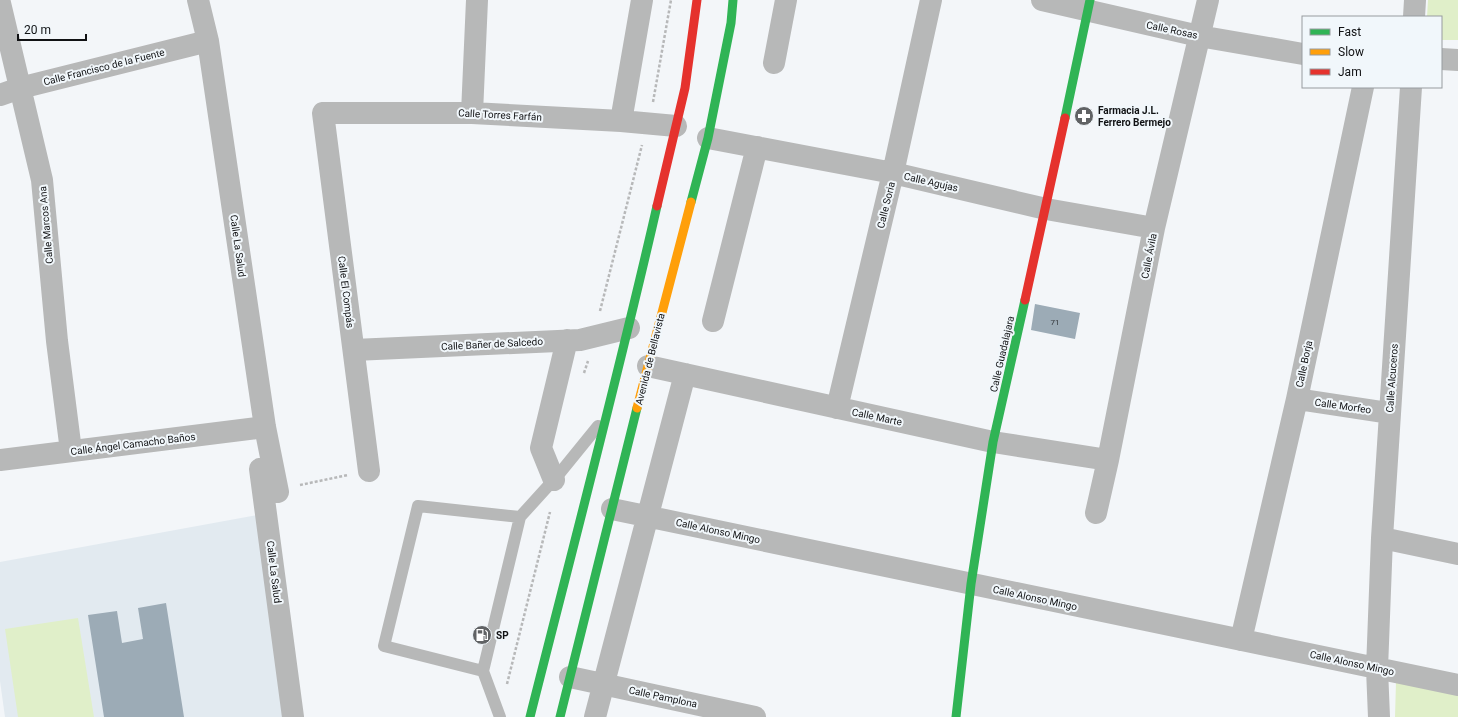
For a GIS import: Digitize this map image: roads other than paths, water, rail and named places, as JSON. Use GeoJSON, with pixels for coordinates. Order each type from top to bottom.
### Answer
{"type":"FeatureCollection","features":[{"type":"Feature","properties":{"kind":"main road"},"geometry":{"type":"LineString","coordinates":[[530,717],[629,328],[685,88],[697,0]]}},
{"type":"Feature","properties":{"kind":"main road","name":"Avenida de Bellavista"},"geometry":{"type":"LineString","coordinates":[[560,717],[648,366],[708,138],[731,22],[733,0]]}},
{"type":"Feature","properties":{"kind":"main road","name":"Calle Guadalajara"},"geometry":{"type":"LineString","coordinates":[[956,717],[971,584],[993,442],[1046,209],[1089,6]]}},
{"type":"Feature","properties":{"kind":"street","name":"Calle La Salud"},"geometry":{"type":"LineString","coordinates":[[198,0],[208,41],[260,427],[293,717]]}},
{"type":"Feature","properties":{"kind":"street"},"geometry":{"type":"LineString","coordinates":[[472,113],[477,0]]}},
{"type":"Feature","properties":{"kind":"street"},"geometry":{"type":"LineString","coordinates":[[621,121],[642,0]]}},
{"type":"Feature","properties":{"kind":"street"},"geometry":{"type":"LineString","coordinates":[[774,63],[786,0]]}},
{"type":"Feature","properties":{"kind":"street","name":"Calle Soria"},"geometry":{"type":"LineString","coordinates":[[837,408],[893,173],[931,0]]}},
{"type":"Feature","properties":{"kind":"street","name":"Calle Rosas"},"geometry":{"type":"LineString","coordinates":[[1042,0],[1089,6],[1199,36],[1302,54]]}},
{"type":"Feature","properties":{"kind":"street","name":"Calle Ávila"},"geometry":{"type":"LineString","coordinates":[[1096,513],[1154,228],[1208,0]]}},
{"type":"Feature","properties":{"kind":"street"},"geometry":{"type":"LineString","coordinates":[[1414,16],[1415,0]]}},
{"type":"Feature","properties":{"kind":"street","name":"Calle Marcos Ana"},"geometry":{"type":"LineString","coordinates":[[0,3],[10,92],[42,180],[57,341],[71,452]]}},
{"type":"Feature","properties":{"kind":"street","name":"Calle Francisco de la Fuente"},"geometry":{"type":"LineString","coordinates":[[10,92],[208,41]]}},
{"type":"Feature","properties":{"kind":"street"},"geometry":{"type":"LineString","coordinates":[[1442,59],[1458,60]]}},
{"type":"Feature","properties":{"kind":"street","name":"Calle Borja"},"geometry":{"type":"LineString","coordinates":[[1241,640],[1297,399],[1363,88]]}},
{"type":"Feature","properties":{"kind":"street","name":"Calle Alcuceros"},"geometry":{"type":"LineString","coordinates":[[1379,717],[1377,669],[1382,538],[1411,88]]}},
{"type":"Feature","properties":{"kind":"street","name":"Calle Torres Farfán"},"geometry":{"type":"LineString","coordinates":[[323,113],[472,113],[621,121],[676,126]]}},
{"type":"Feature","properties":{"kind":"street","name":"Calle El Compás"},"geometry":{"type":"LineString","coordinates":[[323,113],[369,471]]}},
{"type":"Feature","properties":{"kind":"street","name":"Calle Agujas"},"geometry":{"type":"LineString","coordinates":[[708,138],[893,173],[1046,209],[1154,228]]}},
{"type":"Feature","properties":{"kind":"street"},"geometry":{"type":"LineString","coordinates":[[713,321],[757,147]]}},
{"type":"Feature","properties":{"kind":"street","name":"Calle Bañer de Salcedo"},"geometry":{"type":"LineString","coordinates":[[354,350],[580,340],[629,328]]}},
{"type":"Feature","properties":{"kind":"street"},"geometry":{"type":"LineString","coordinates":[[554,480],[541,448],[567,340]]}},
{"type":"Feature","properties":{"kind":"street","name":"Calle Marte"},"geometry":{"type":"LineString","coordinates":[[648,366],[993,442],[1108,460]]}},
{"type":"Feature","properties":{"kind":"street"},"geometry":{"type":"LineString","coordinates":[[595,717],[685,374]]}},
{"type":"Feature","properties":{"kind":"street","name":"Calle Morfeo"},"geometry":{"type":"LineString","coordinates":[[1297,399],[1389,413]]}},
{"type":"Feature","properties":{"kind":"street","name":"Calle La Salud"},"geometry":{"type":"LineString","coordinates":[[260,427],[288,489]]}},
{"type":"Feature","properties":{"kind":"street","name":"Calle Ángel Camacho Baños"},"geometry":{"type":"LineString","coordinates":[[0,460],[260,427]]}},
{"type":"Feature","properties":{"kind":"street","name":"Calle Alonso Mingo"},"geometry":{"type":"LineString","coordinates":[[612,509],[1458,685]]}},
{"type":"Feature","properties":{"kind":"street"},"geometry":{"type":"LineString","coordinates":[[1382,538],[1458,554]]}},
{"type":"Feature","properties":{"kind":"street","name":"Calle Pamplona"},"geometry":{"type":"LineString","coordinates":[[570,677],[755,717]]}},
{"type":"Feature","properties":{"kind":"lane"},"geometry":{"type":"LineString","coordinates":[[499,716],[483,671],[520,517],[554,480],[605,418]]}},
{"type":"Feature","properties":{"kind":"lane"},"geometry":{"type":"LineString","coordinates":[[483,671],[384,646],[418,506],[520,517]]}},
{"type":"Feature","properties":{"kind":"place","name":"Farmacia J.L. Ferrero Bermejo"},"geometry":{"type":"Point","coordinates":[1084,116]}},
{"type":"Feature","properties":{"kind":"place","name":"SP"},"geometry":{"type":"Point","coordinates":[482,635]}}]}
